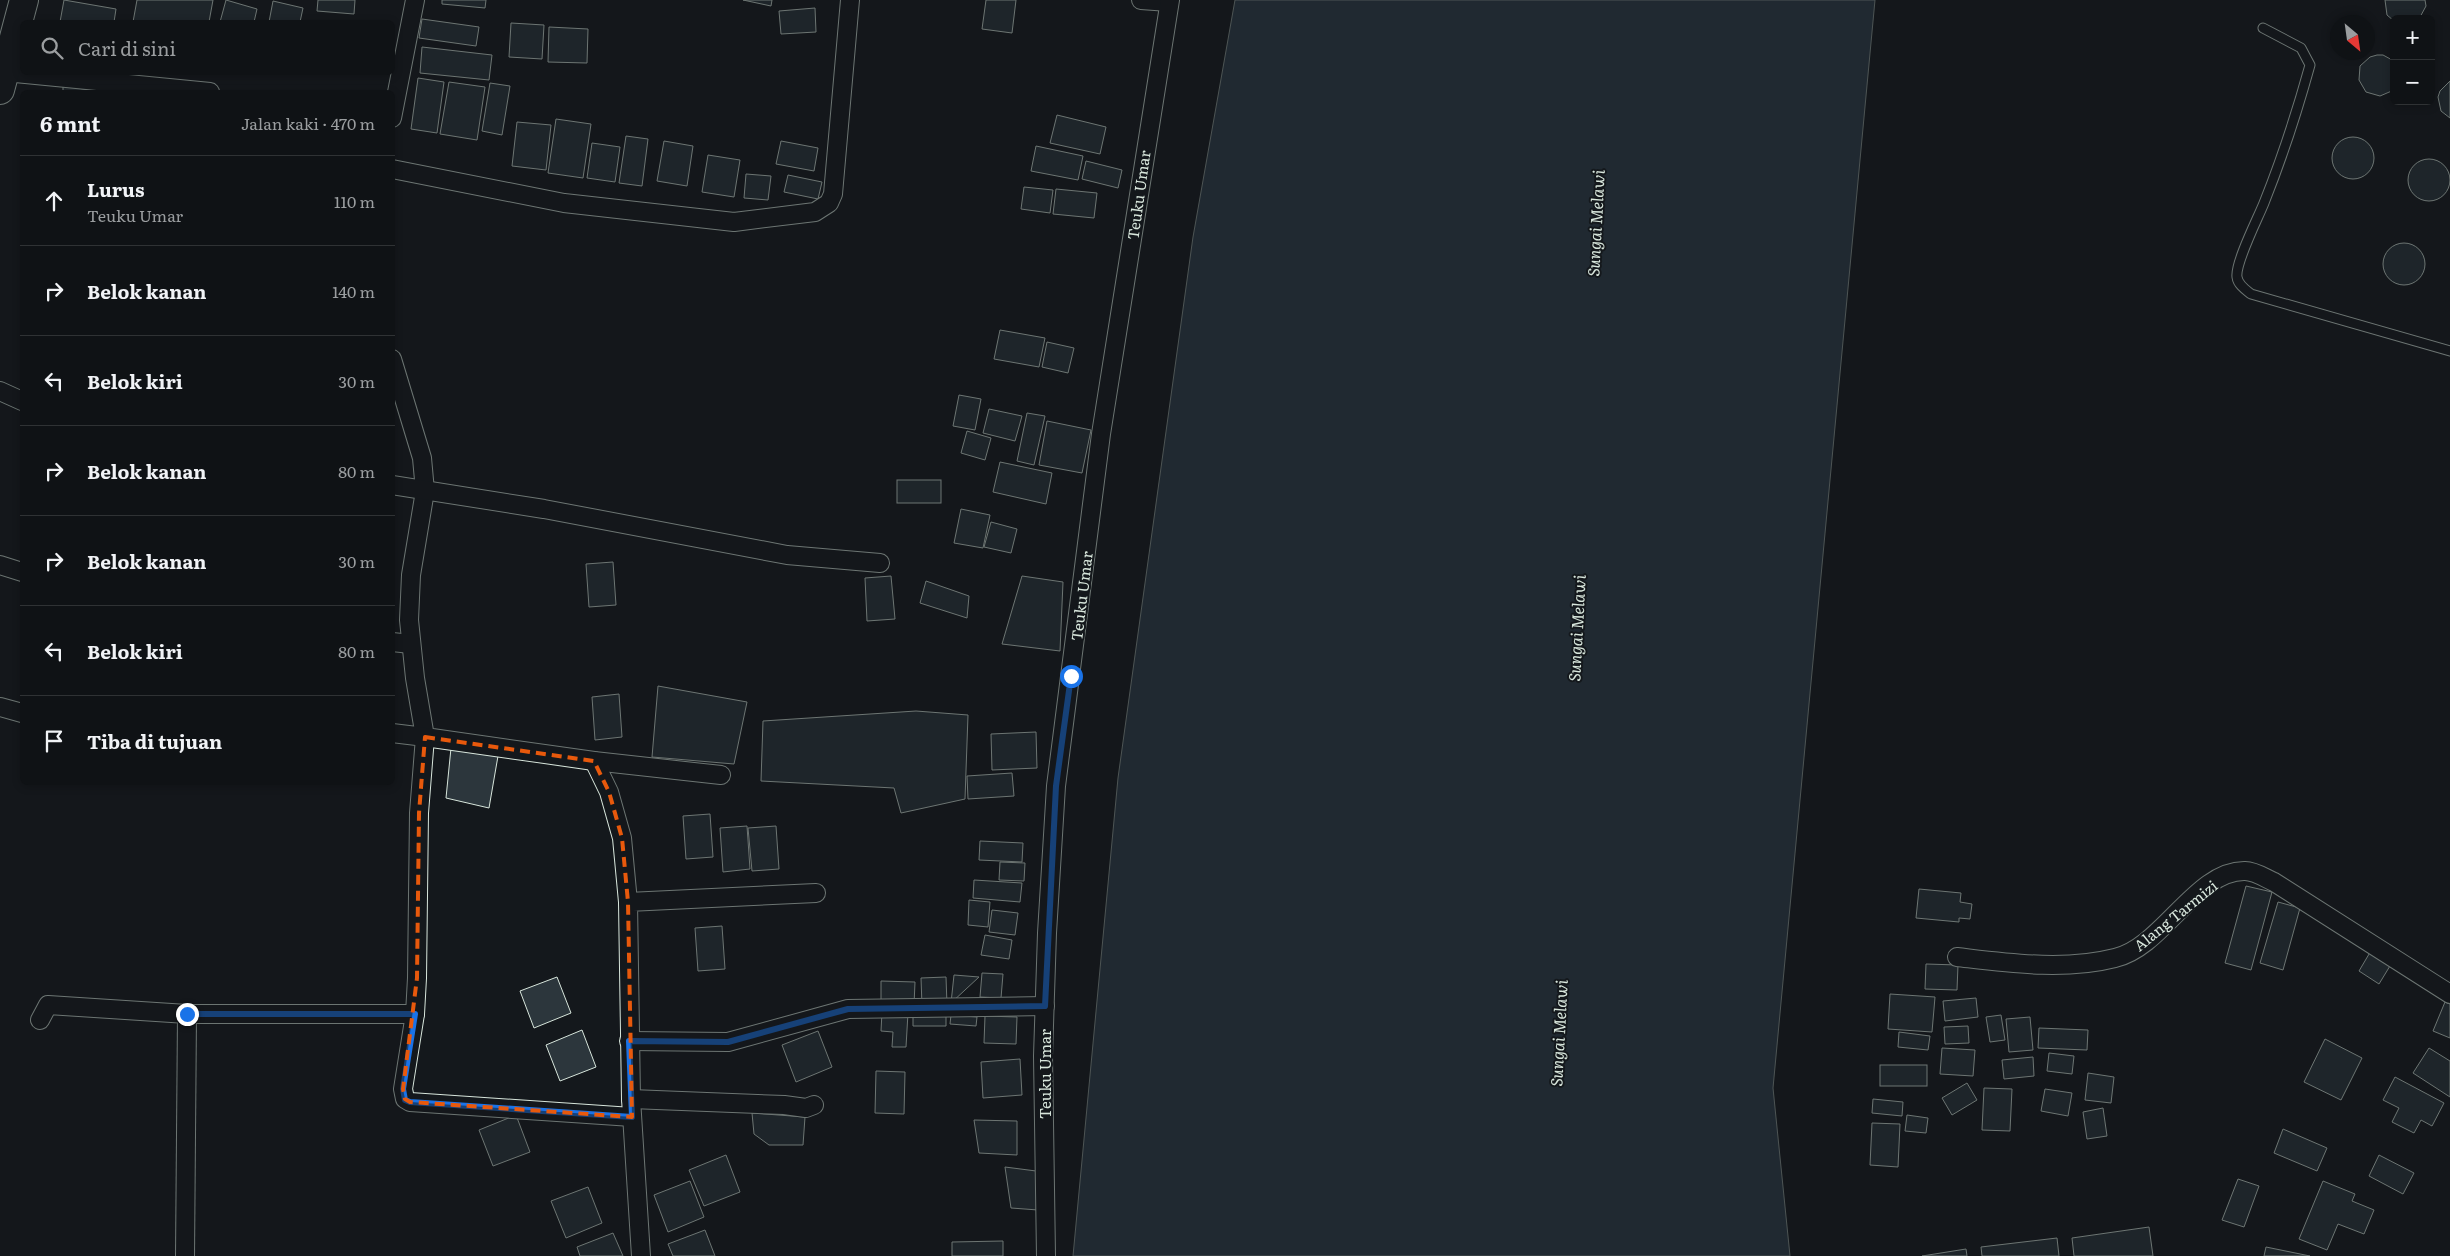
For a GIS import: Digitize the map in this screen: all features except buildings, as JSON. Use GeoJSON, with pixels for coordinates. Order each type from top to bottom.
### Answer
{"type":"FeatureCollection","features":[{"type":"Feature","properties":{"kind":"highway"},"geometry":{"type":"LineString","coordinates":[[0,26],[7,0]]}},
{"type":"Feature","properties":{"kind":"highway"},"geometry":{"type":"LineString","coordinates":[[3,81],[24,0]]}},
{"type":"Feature","properties":{"kind":"street"},"geometry":{"type":"LineString","coordinates":[[395,105],[415,0]]}},
{"type":"Feature","properties":{"kind":"street"},"geometry":{"type":"LineString","coordinates":[[395,170],[564,203],[734,222],[815,212],[829,203],[834,194],[850,0]]}},
{"type":"Feature","properties":{"kind":"street"},"geometry":{"type":"LineString","coordinates":[[1141,0],[1169,1]]}},
{"type":"Feature","properties":{"kind":"street","name":"Teuku Umar"},"geometry":{"type":"LineString","coordinates":[[1046,1256],[1043,1056],[1056,786],[1100,434],[1169,1]]}},
{"type":"Feature","properties":{"kind":"street"},"geometry":{"type":"LineString","coordinates":[[3,81],[172,90]]}},
{"type":"Feature","properties":{"kind":"street"},"geometry":{"type":"LineString","coordinates":[[395,369],[422,458],[425,491],[411,576],[411,644],[426,737],[418,813],[415,1014],[403,1089],[405,1100],[631,1108],[784,1105],[806,1108],[814,1105]]}},
{"type":"Feature","properties":{"kind":"street"},"geometry":{"type":"LineString","coordinates":[[0,391],[20,400]]}},
{"type":"Feature","properties":{"kind":"street"},"geometry":{"type":"LineString","coordinates":[[395,486],[544,509],[787,555],[880,563]]}},
{"type":"Feature","properties":{"kind":"street"},"geometry":{"type":"LineString","coordinates":[[0,565],[20,571]]}},
{"type":"Feature","properties":{"kind":"street"},"geometry":{"type":"LineString","coordinates":[[395,642],[411,644]]}},
{"type":"Feature","properties":{"kind":"street"},"geometry":{"type":"LineString","coordinates":[[0,707],[20,712]]}},
{"type":"Feature","properties":{"kind":"street"},"geometry":{"type":"LineString","coordinates":[[395,732],[594,761],[721,775]]}},
{"type":"Feature","properties":{"kind":"street"},"geometry":{"type":"LineString","coordinates":[[594,761],[609,792],[622,838],[628,902],[631,1108],[641,1256]]}},
{"type":"Feature","properties":{"kind":"street","name":"Alang Tarmizi"},"geometry":{"type":"LineString","coordinates":[[1957,957],[2050,965],[2116,958],[2142,945],[2203,889],[2224,878],[2245,871],[2274,882],[2450,994]]}},
{"type":"Feature","properties":{"kind":"street"},"geometry":{"type":"LineString","coordinates":[[628,902],[816,893]]}},
{"type":"Feature","properties":{"kind":"street"},"geometry":{"type":"LineString","coordinates":[[40,1020],[48,1005],[187,1014],[415,1014]]}},
{"type":"Feature","properties":{"kind":"street"},"geometry":{"type":"LineString","coordinates":[[629,1041],[728,1042],[848,1009],[1045,1006]]}},
{"type":"Feature","properties":{"kind":"street"},"geometry":{"type":"LineString","coordinates":[[185,1256],[187,1014]]}},
{"type":"Feature","properties":{"kind":"lane"},"geometry":{"type":"LineString","coordinates":[[2264,28],[2301,48],[2310,65],[2300,103],[2265,201],[2239,265],[2237,278],[2242,287],[2251,294],[2450,351]]}},
{"type":"Feature","properties":{"kind":"highlighted area"},"geometry":{"type":"Polygon","coordinates":[[[425,737],[594,761],[609,792],[622,838],[628,902],[632,1117],[410,1102],[405,1099],[403,1089],[417,978],[419,813],[425,737]]]}},
{"type":"Feature","properties":{"kind":"water","name":"Sungai Melawi"},"geometry":{"type":"Polygon","coordinates":[[[1235,0],[1875,0],[1773,1088],[1790,1256],[1073,1256],[1118,778],[1193,237],[1235,0]]]}},
{"type":"Feature","properties":{"kind":"route"},"geometry":{"type":"LineString","coordinates":[[187,1014],[415,1014],[403,1089],[405,1100],[410,1102],[632,1117],[629,1041],[728,1042],[769,1032],[822,1014],[848,1009],[1045,1006],[1047,933],[1056,786],[1071,676]]}}]}
